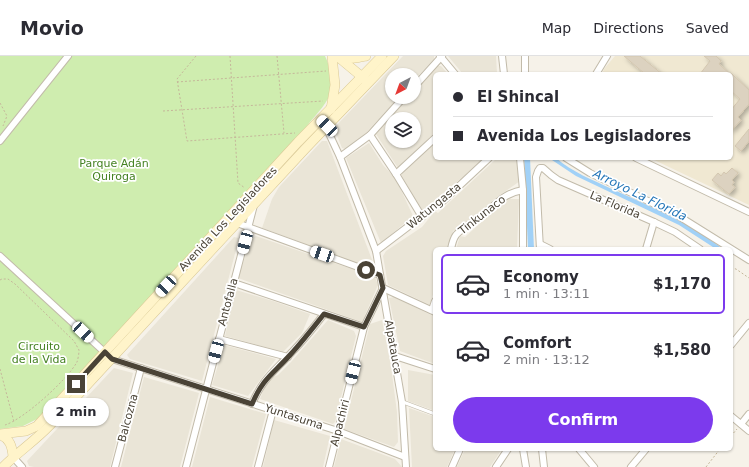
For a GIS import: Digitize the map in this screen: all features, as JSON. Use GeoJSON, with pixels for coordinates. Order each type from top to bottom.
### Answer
{"type":"FeatureCollection","features":[{"type":"Feature","properties":{"kind":"main road"},"geometry":{"type":"LineString","coordinates":[[331,109],[335,85],[332,56]]}},
{"type":"Feature","properties":{"kind":"main road"},"geometry":{"type":"LineString","coordinates":[[337,56],[365,80]]}},
{"type":"Feature","properties":{"kind":"main road"},"geometry":{"type":"LineString","coordinates":[[342,56],[348,59],[366,56]]}},
{"type":"Feature","properties":{"kind":"main road","name":"Avenida Los Legisladores"},"geometry":{"type":"LineString","coordinates":[[0,434],[26,431],[37,426],[260,184],[324,123],[365,80],[382,56]]}},
{"type":"Feature","properties":{"kind":"main road","name":"Avenida Los Legisladores"},"geometry":{"type":"LineString","coordinates":[[3,467],[13,457],[38,438],[238,223],[324,123],[331,109],[394,56]]}},
{"type":"Feature","properties":{"kind":"main road"},"geometry":{"type":"LineString","coordinates":[[0,434],[10,443],[13,457]]}},
{"type":"Feature","properties":{"kind":"street"},"geometry":{"type":"LineString","coordinates":[[0,141],[68,56]]}},
{"type":"Feature","properties":{"kind":"street"},"geometry":{"type":"LineString","coordinates":[[421,79],[441,56],[454,72]]}},
{"type":"Feature","properties":{"kind":"street"},"geometry":{"type":"LineString","coordinates":[[502,56],[504,72]]}},
{"type":"Feature","properties":{"kind":"street"},"geometry":{"type":"LineString","coordinates":[[525,56],[525,72]]}},
{"type":"Feature","properties":{"kind":"street"},"geometry":{"type":"LineString","coordinates":[[597,72],[607,56]]}},
{"type":"Feature","properties":{"kind":"street"},"geometry":{"type":"LineString","coordinates":[[340,157],[370,135],[398,104]]}},
{"type":"Feature","properties":{"kind":"street","name":"Alpatauca"},"geometry":{"type":"LineString","coordinates":[[324,123],[340,157],[376,251],[402,402],[406,467]]}},
{"type":"Feature","properties":{"kind":"street"},"geometry":{"type":"LineString","coordinates":[[370,135],[422,217]]}},
{"type":"Feature","properties":{"kind":"street"},"geometry":{"type":"LineString","coordinates":[[396,174],[433,140]]}},
{"type":"Feature","properties":{"kind":"street","name":"Watungasta"},"geometry":{"type":"LineString","coordinates":[[376,251],[443,201],[487,160]]}},
{"type":"Feature","properties":{"kind":"street"},"geometry":{"type":"LineString","coordinates":[[520,160],[523,190],[523,247]]}},
{"type":"Feature","properties":{"kind":"street"},"geometry":{"type":"LineString","coordinates":[[569,160],[590,173],[677,215],[728,247]]}},
{"type":"Feature","properties":{"kind":"street"},"geometry":{"type":"LineString","coordinates":[[640,160],[749,212]]}},
{"type":"Feature","properties":{"kind":"street","name":"La Florida"},"geometry":{"type":"LineString","coordinates":[[540,246],[536,177],[540,168],[543,168],[551,176],[558,180],[654,222],[674,232],[697,247]]}},
{"type":"Feature","properties":{"kind":"street","name":"Antofalla"},"geometry":{"type":"LineString","coordinates":[[186,467],[260,184]]}},
{"type":"Feature","properties":{"kind":"street","name":"Tinkunaco"},"geometry":{"type":"LineString","coordinates":[[452,247],[455,236],[461,230],[477,220],[505,196],[513,192],[523,190]]}},
{"type":"Feature","properties":{"kind":"street"},"geometry":{"type":"LineString","coordinates":[[647,247],[654,222]]}},
{"type":"Feature","properties":{"kind":"street"},"geometry":{"type":"LineString","coordinates":[[238,223],[248,228],[380,275]]}},
{"type":"Feature","properties":{"kind":"street"},"geometry":{"type":"LineString","coordinates":[[733,250],[749,260]]}},
{"type":"Feature","properties":{"kind":"street"},"geometry":{"type":"LineString","coordinates":[[0,256],[112,359]]}},
{"type":"Feature","properties":{"kind":"street"},"geometry":{"type":"LineString","coordinates":[[234,283],[364,327]]}},
{"type":"Feature","properties":{"kind":"street"},"geometry":{"type":"LineString","coordinates":[[383,288],[433,311]]}},
{"type":"Feature","properties":{"kind":"street","name":"Alpachiri"},"geometry":{"type":"LineString","coordinates":[[328,467],[364,327],[383,288]]}},
{"type":"Feature","properties":{"kind":"street"},"geometry":{"type":"LineString","coordinates":[[252,404],[264,381],[303,341],[324,314]]}},
{"type":"Feature","properties":{"kind":"street"},"geometry":{"type":"LineString","coordinates":[[733,343],[749,323]]}},
{"type":"Feature","properties":{"kind":"street"},"geometry":{"type":"LineString","coordinates":[[219,339],[288,357]]}},
{"type":"Feature","properties":{"kind":"street"},"geometry":{"type":"LineString","coordinates":[[395,356],[433,368]]}},
{"type":"Feature","properties":{"kind":"street","name":"Yuntasuma"},"geometry":{"type":"LineString","coordinates":[[112,359],[338,431],[405,457]]}},
{"type":"Feature","properties":{"kind":"street","name":"Balcozna"},"geometry":{"type":"LineString","coordinates":[[115,467],[141,368]]}},
{"type":"Feature","properties":{"kind":"street"},"geometry":{"type":"LineString","coordinates":[[258,467],[273,410]]}},
{"type":"Feature","properties":{"kind":"street"},"geometry":{"type":"LineString","coordinates":[[741,424],[749,414]]}},
{"type":"Feature","properties":{"kind":"street"},"geometry":{"type":"LineString","coordinates":[[733,418],[749,431]]}},
{"type":"Feature","properties":{"kind":"street"},"geometry":{"type":"LineString","coordinates":[[452,467],[459,451]]}},
{"type":"Feature","properties":{"kind":"street"},"geometry":{"type":"LineString","coordinates":[[496,467],[507,451]]}},
{"type":"Feature","properties":{"kind":"street"},"geometry":{"type":"LineString","coordinates":[[523,451],[526,467]]}},
{"type":"Feature","properties":{"kind":"street"},"geometry":{"type":"LineString","coordinates":[[542,451],[544,467]]}},
{"type":"Feature","properties":{"kind":"street"},"geometry":{"type":"LineString","coordinates":[[581,451],[594,467]]}},
{"type":"Feature","properties":{"kind":"street"},"geometry":{"type":"LineString","coordinates":[[631,467],[644,451]]}},
{"type":"Feature","properties":{"kind":"street"},"geometry":{"type":"LineString","coordinates":[[13,457],[22,467]]}},
{"type":"Feature","properties":{"kind":"lane"},"geometry":{"type":"LineString","coordinates":[[402,402],[433,413]]}},
{"type":"Feature","properties":{"kind":"path"},"geometry":{"type":"LineString","coordinates":[[196,56],[177,79],[186,141],[295,133]]}},
{"type":"Feature","properties":{"kind":"path"},"geometry":{"type":"LineString","coordinates":[[230,56],[238,183],[245,189]]}},
{"type":"Feature","properties":{"kind":"path"},"geometry":{"type":"LineString","coordinates":[[277,56],[284,134]]}},
{"type":"Feature","properties":{"kind":"path"},"geometry":{"type":"LineString","coordinates":[[177,82],[326,71]]}},
{"type":"Feature","properties":{"kind":"path"},"geometry":{"type":"LineString","coordinates":[[163,111],[323,101]]}},
{"type":"Feature","properties":{"kind":"path"},"geometry":{"type":"LineString","coordinates":[[0,103],[8,116],[2,128]]}},
{"type":"Feature","properties":{"kind":"path"},"geometry":{"type":"LineString","coordinates":[[733,269],[749,278]]}},
{"type":"Feature","properties":{"kind":"path"},"geometry":{"type":"LineString","coordinates":[[0,280],[8,279],[15,284],[74,341],[79,350],[77,361],[70,373],[50,393],[14,422],[4,425]]}},
{"type":"Feature","properties":{"kind":"path"},"geometry":{"type":"LineString","coordinates":[[0,368],[14,422]]}},
{"type":"Feature","properties":{"kind":"path"},"geometry":{"type":"LineString","coordinates":[[733,434],[741,424]]}},
{"type":"Feature","properties":{"kind":"path"},"geometry":{"type":"LineString","coordinates":[[706,467],[718,451]]}},
{"type":"Feature","properties":{"kind":"shaded area"},"geometry":{"type":"Polygon","coordinates":[[[403,56],[434,56],[434,59],[421,73],[421,68],[392,68],[403,56]]]}},
{"type":"Feature","properties":{"kind":"shaded area"},"geometry":{"type":"Polygon","coordinates":[[[448,56],[496,56],[497,72],[461,72],[448,56]]]}},
{"type":"Feature","properties":{"kind":"shaded area"},"geometry":{"type":"Polygon","coordinates":[[[615,56],[749,56],[749,205],[654,160],[733,160],[733,72],[603,72],[615,56]]]}},
{"type":"Feature","properties":{"kind":"shaded area"},"geometry":{"type":"Polygon","coordinates":[[[437,66],[441,66],[446,72],[433,72],[433,134],[421,146],[421,112],[396,112],[403,104],[421,104],[421,83],[437,66]]]}},
{"type":"Feature","properties":{"kind":"shaded area"},"geometry":{"type":"Polygon","coordinates":[[[385,75],[385,104],[393,104],[363,136],[345,149],[342,148],[334,128],[385,75]]]}},
{"type":"Feature","properties":{"kind":"shaded area"},"geometry":{"type":"Polygon","coordinates":[[[385,124],[385,148],[376,134],[385,124]]]}},
{"type":"Feature","properties":{"kind":"shaded area"},"geometry":{"type":"Polygon","coordinates":[[[322,141],[327,141],[374,265],[370,268],[262,228],[272,199],[279,187],[322,141]]]}},
{"type":"Feature","properties":{"kind":"shaded area"},"geometry":{"type":"Polygon","coordinates":[[[369,143],[383,165],[396,179],[413,216],[381,243],[346,158],[369,143]]]}},
{"type":"Feature","properties":{"kind":"shaded area"},"geometry":{"type":"Polygon","coordinates":[[[433,145],[433,160],[481,160],[422,211],[402,176],[402,172],[433,145]]]}},
{"type":"Feature","properties":{"kind":"shaded area"},"geometry":{"type":"Polygon","coordinates":[[[385,148],[419,148],[398,168],[385,148]]]}},
{"type":"Feature","properties":{"kind":"shaded area"},"geometry":{"type":"Polygon","coordinates":[[[495,160],[516,160],[520,181],[493,200],[473,220],[453,231],[448,247],[433,247],[433,295],[430,305],[388,285],[383,256],[386,251],[422,227],[435,211],[438,213],[495,160]]]}},
{"type":"Feature","properties":{"kind":"shaded area"},"geometry":{"type":"Polygon","coordinates":[[[507,199],[519,199],[517,247],[457,247],[460,236],[465,237],[507,199]]]}},
{"type":"Feature","properties":{"kind":"shaded area"},"geometry":{"type":"Polygon","coordinates":[[[256,236],[375,277],[378,285],[362,322],[238,278],[251,239],[256,236]]]}},
{"type":"Feature","properties":{"kind":"shaded area"},"geometry":{"type":"Polygon","coordinates":[[[234,237],[239,238],[202,381],[130,359],[127,355],[234,237]]]}},
{"type":"Feature","properties":{"kind":"shaded area"},"geometry":{"type":"Polygon","coordinates":[[[236,290],[310,314],[302,333],[283,352],[225,336],[236,290]]]}},
{"type":"Feature","properties":{"kind":"shaded area"},"geometry":{"type":"Polygon","coordinates":[[[394,297],[433,316],[433,363],[400,351],[389,298],[394,297]]]}},
{"type":"Feature","properties":{"kind":"shaded area"},"geometry":{"type":"Polygon","coordinates":[[[328,320],[354,331],[356,336],[335,422],[333,424],[260,399],[268,379],[278,375],[328,320]]]}},
{"type":"Feature","properties":{"kind":"shaded area"},"geometry":{"type":"Polygon","coordinates":[[[382,320],[391,367],[397,412],[398,442],[394,447],[344,429],[370,324],[382,320]]]}},
{"type":"Feature","properties":{"kind":"shaded area"},"geometry":{"type":"Polygon","coordinates":[[[224,345],[276,359],[248,396],[212,385],[224,345]]]}},
{"type":"Feature","properties":{"kind":"shaded area"},"geometry":{"type":"Polygon","coordinates":[[[114,368],[133,373],[110,467],[29,466],[27,461],[114,368]]]}},
{"type":"Feature","properties":{"kind":"shaded area"},"geometry":{"type":"Polygon","coordinates":[[[408,370],[433,375],[433,410],[408,401],[408,370]]]}},
{"type":"Feature","properties":{"kind":"shaded area"},"geometry":{"type":"Polygon","coordinates":[[[144,377],[199,393],[180,467],[121,467],[144,377]]]}},
{"type":"Feature","properties":{"kind":"shaded area"},"geometry":{"type":"Polygon","coordinates":[[[210,397],[266,414],[252,467],[192,467],[210,397]]]}},
{"type":"Feature","properties":{"kind":"shaded area"},"geometry":{"type":"Polygon","coordinates":[[[409,408],[433,416],[433,451],[454,451],[447,467],[412,467],[409,408]]]}},
{"type":"Feature","properties":{"kind":"shaded area"},"geometry":{"type":"Polygon","coordinates":[[[274,420],[330,436],[323,467],[263,467],[274,420]]]}},
{"type":"Feature","properties":{"kind":"shaded area"},"geometry":{"type":"Polygon","coordinates":[[[341,439],[395,459],[402,467],[334,467],[341,439]]]}},
{"type":"Feature","properties":{"kind":"shaded area"},"geometry":{"type":"Polygon","coordinates":[[[464,451],[501,451],[490,467],[457,467],[464,451]]]}},
{"type":"Feature","properties":{"kind":"green space","name":"Parque Adán Quiroga"},"geometry":{"type":"Polygon","coordinates":[[[0,56],[325,56],[330,74],[330,93],[326,103],[303,132],[37,419],[23,426],[0,429],[0,56]]]}},
{"type":"Feature","properties":{"kind":"water"},"geometry":{"type":"Polygon","coordinates":[[[524,160],[530,160],[534,247],[528,247],[524,160]]]}},
{"type":"Feature","properties":{"kind":"water"},"geometry":{"type":"Polygon","coordinates":[[[552,160],[558,160],[583,175],[683,223],[720,247],[713,247],[679,225],[576,176],[552,160]]]}},
{"type":"Feature","properties":{"kind":"building"},"geometry":{"type":"Polygon","coordinates":[[[624,56],[640,56],[660,72],[643,72],[624,56]]]}},
{"type":"Feature","properties":{"kind":"building"},"geometry":{"type":"Polygon","coordinates":[[[704,56],[716,56],[721,61],[719,64],[728,72],[702,72],[710,61],[704,56]]]}},
{"type":"Feature","properties":{"kind":"building"},"geometry":{"type":"Polygon","coordinates":[[[733,75],[749,90],[749,104],[738,117],[741,120],[733,129],[733,108],[740,99],[733,93],[733,75]]]}},
{"type":"Feature","properties":{"kind":"building"},"geometry":{"type":"Polygon","coordinates":[[[749,129],[749,141],[741,151],[735,146],[749,129]]]}},
{"type":"Feature","properties":{"kind":"building"},"geometry":{"type":"Polygon","coordinates":[[[732,168],[738,173],[732,180],[734,182],[732,185],[735,187],[729,194],[712,180],[718,173],[721,176],[724,172],[726,174],[732,168]]]}},
{"type":"Feature","properties":{"kind":"route"},"geometry":{"type":"LineString","coordinates":[[76,384],[105,352],[112,359],[252,404],[264,381],[303,341],[324,314],[364,327],[383,288],[380,275],[366,270]]}},
{"type":"Feature","properties":{"kind":"water label","name":"Arroyo La Florida"},"geometry":{"type":"Point","coordinates":[640,195]}},
{"type":"Feature","properties":{"kind":"park label","name":"Circuito de la Vida"},"geometry":{"type":"Point","coordinates":[39,352]}}]}
